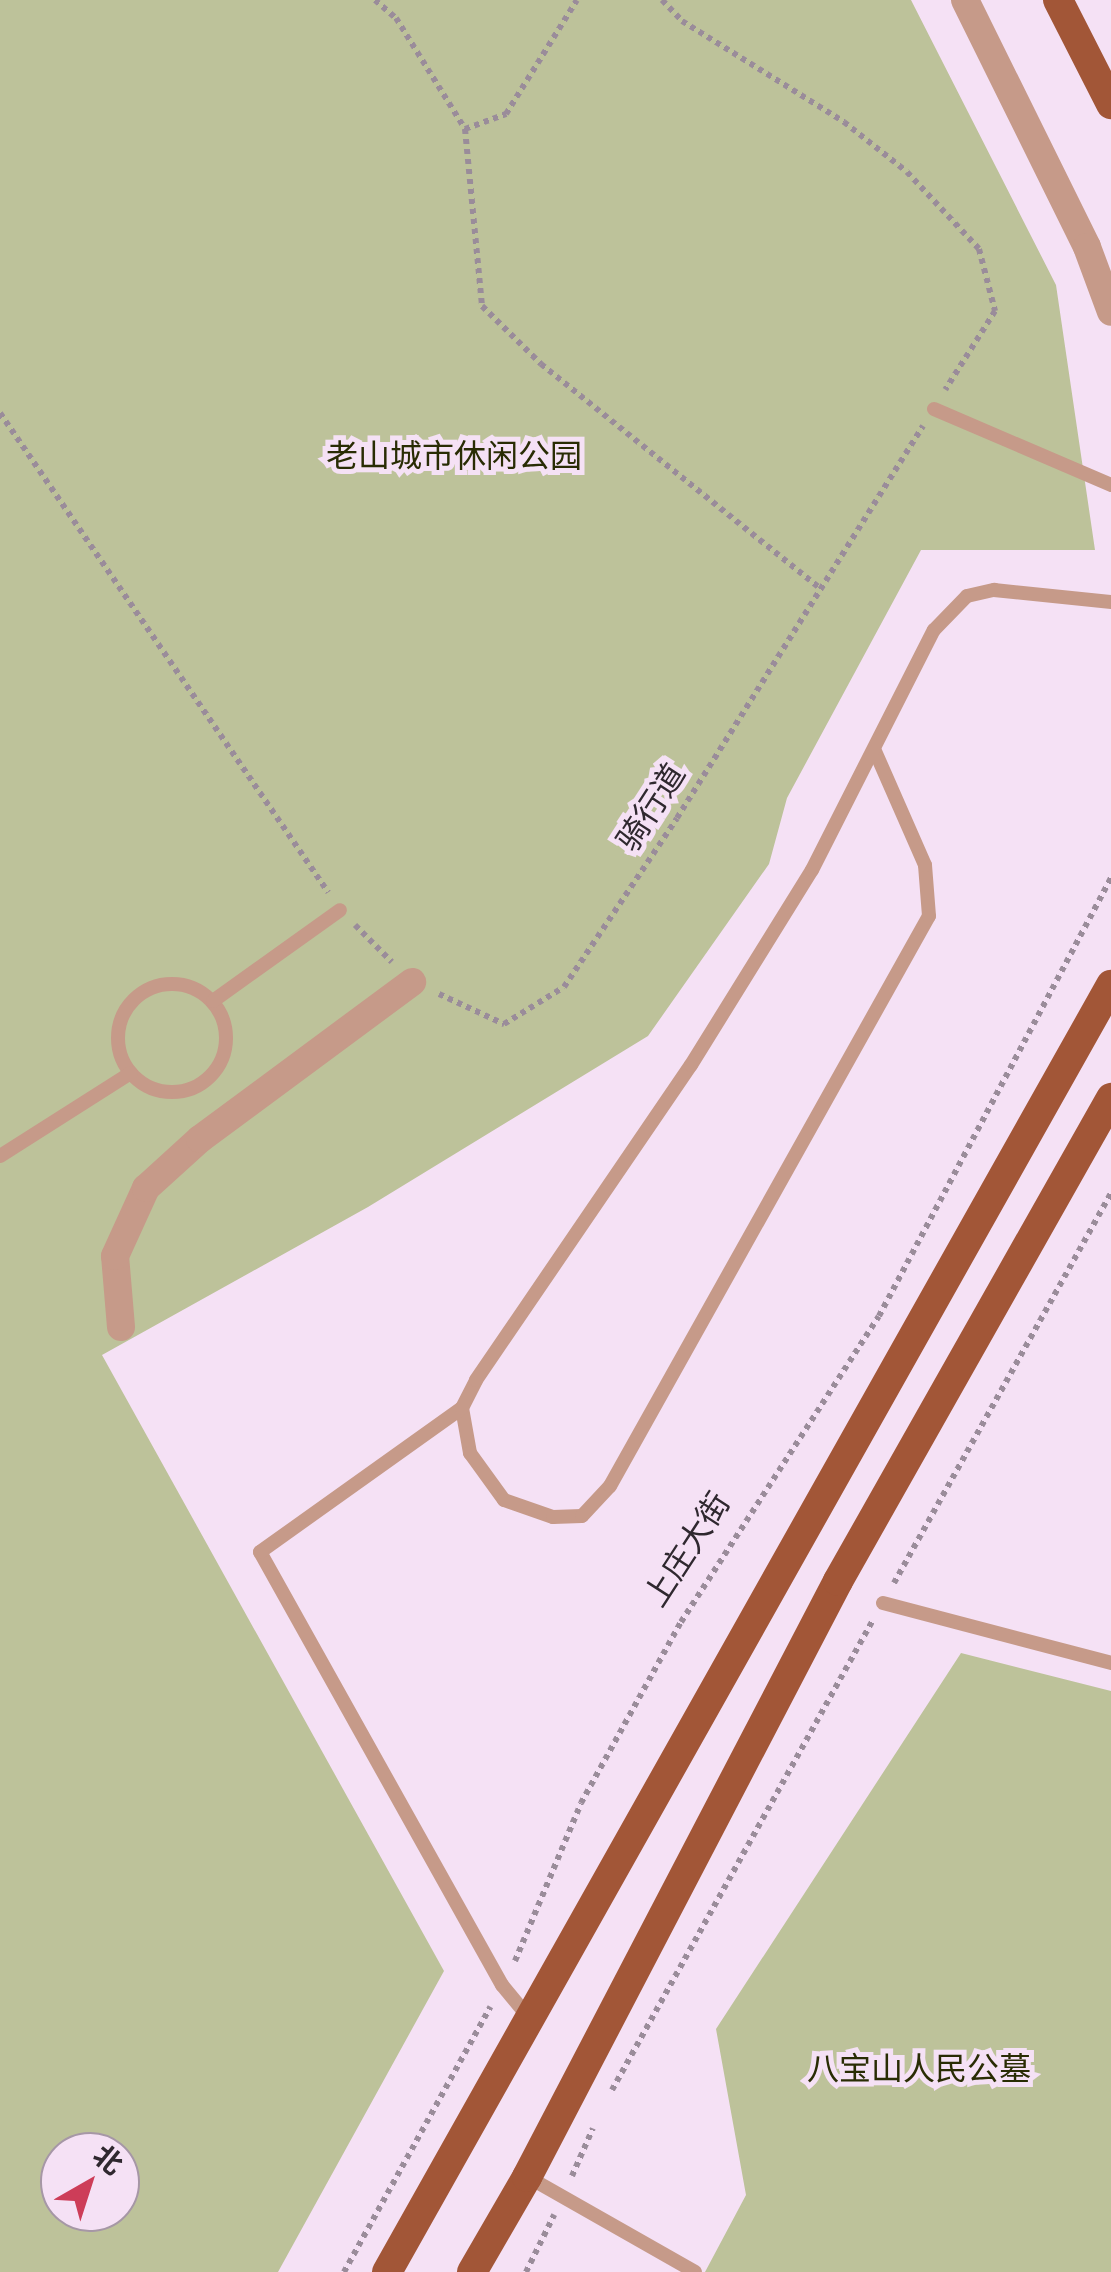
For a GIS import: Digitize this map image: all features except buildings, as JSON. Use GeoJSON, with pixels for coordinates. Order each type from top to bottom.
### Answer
{"type":"FeatureCollection","features":[{"type":"Feature","properties":{"kind":"main road"},"geometry":{"type":"LineString","coordinates":[[1058,0],[1111,104]]}},
{"type":"Feature","properties":{"kind":"main road"},"geometry":{"type":"LineString","coordinates":[[387,2272],[1111,985]]}},
{"type":"Feature","properties":{"kind":"main road"},"geometry":{"type":"LineString","coordinates":[[472,2272],[527,2177],[838,1580],[1111,1098]]}},
{"type":"Feature","properties":{"kind":"street"},"geometry":{"type":"LineString","coordinates":[[965,0],[1087,248],[1111,312]]}},
{"type":"Feature","properties":{"kind":"street"},"geometry":{"type":"LineString","coordinates":[[121,1326],[115,1256],[146,1188],[200,1138],[412,982]]}},
{"type":"Feature","properties":{"kind":"lane"},"geometry":{"type":"LineString","coordinates":[[934,409],[1111,484]]}},
{"type":"Feature","properties":{"kind":"lane"},"geometry":{"type":"LineString","coordinates":[[530,2019],[502,1985],[260,1552],[462,1408],[476,1380],[691,1065],[812,870],[875,751],[919,654],[968,596],[994,590],[1111,602]]}},
{"type":"Feature","properties":{"kind":"lane"},"geometry":{"type":"LineString","coordinates":[[462,1408],[470,1453],[504,1500],[554,1517],[582,1516],[610,1486],[929,916],[926,865],[875,751]]}},
{"type":"Feature","properties":{"kind":"lane"},"geometry":{"type":"LineString","coordinates":[[213,1001],[340,910]]}},
{"type":"Feature","properties":{"kind":"lane"},"geometry":{"type":"LineString","coordinates":[[180,984],[213,1001],[227,1032],[226,1050],[208,1079],[178,1092],[160,1091],[131,1073],[118,1038],[121,1020],[144,991],[180,984]]}},
{"type":"Feature","properties":{"kind":"lane"},"geometry":{"type":"LineString","coordinates":[[0,1156],[131,1073]]}},
{"type":"Feature","properties":{"kind":"lane"},"geometry":{"type":"LineString","coordinates":[[883,1603],[1111,1663]]}},
{"type":"Feature","properties":{"kind":"lane"},"geometry":{"type":"LineString","coordinates":[[527,2177],[694,2272]]}},
{"type":"Feature","properties":{"kind":"path"},"geometry":{"type":"LineString","coordinates":[[375,0],[396,18],[465,129],[482,306],[541,364],[821,589]]}},
{"type":"Feature","properties":{"kind":"path"},"geometry":{"type":"LineString","coordinates":[[465,129],[506,114],[577,0]]}},
{"type":"Feature","properties":{"kind":"path","name":"骑行道"},"geometry":{"type":"LineString","coordinates":[[0,413],[340,910],[412,982],[504,1024],[564,987],[995,311],[979,249],[907,172],[844,122],[682,21],[662,0]]}},
{"type":"Feature","properties":{"kind":"path","name":"上庄大街"},"geometry":{"type":"LineString","coordinates":[[344,2272],[531,1932],[581,1803],[681,1622],[879,1316],[1111,878]]}},
{"type":"Feature","properties":{"kind":"path"},"geometry":{"type":"LineString","coordinates":[[606,2101],[1111,1193]]}},
{"type":"Feature","properties":{"kind":"path"},"geometry":{"type":"LineString","coordinates":[[526,2272],[597,2118]]}},
{"type":"Feature","properties":{"kind":"green space","name":"老山城市休闲公园"},"geometry":{"type":"Polygon","coordinates":[[[0,0],[911,0],[1056,285],[1095,550],[921,550],[787,798],[769,864],[648,1036],[368,1207],[102,1355],[444,1971],[278,2272],[0,2272],[0,0]]]}},
{"type":"Feature","properties":{"kind":"green space","name":"八宝山人民公墓"},"geometry":{"type":"Polygon","coordinates":[[[961,1653],[1111,1691],[1111,2272],[705,2272],[746,2195],[716,2029],[961,1653]]]}}]}
